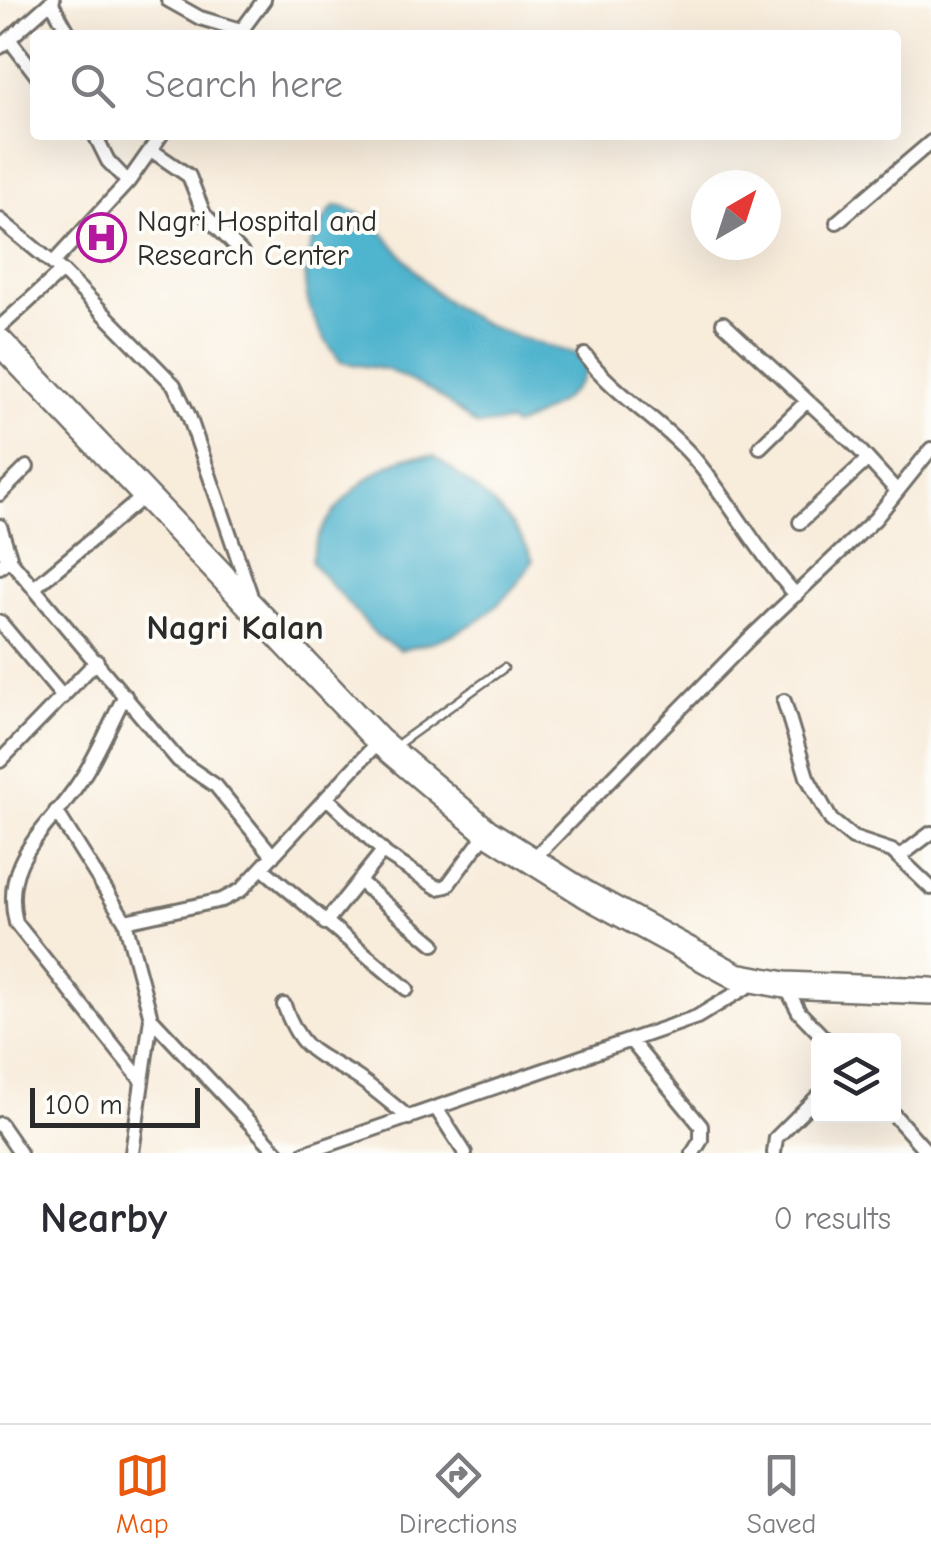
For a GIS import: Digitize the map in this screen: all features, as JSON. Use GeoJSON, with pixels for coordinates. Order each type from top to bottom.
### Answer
{"type":"FeatureCollection","features":[{"type":"Feature","properties":{"kind":"highway"},"geometry":{"type":"LineString","coordinates":[[0,328],[390,741],[534,856],[694,956],[757,981],[931,991]]}},
{"type":"Feature","properties":{"kind":"highway"},"geometry":{"type":"LineString","coordinates":[[0,342],[144,496],[487,832],[747,964],[792,970],[931,976]]}},
{"type":"Feature","properties":{"kind":"street"},"geometry":{"type":"LineString","coordinates":[[168,0],[200,18],[234,30]]}},
{"type":"Feature","properties":{"kind":"street"},"geometry":{"type":"LineString","coordinates":[[241,30],[252,6],[264,0]]}},
{"type":"Feature","properties":{"kind":"street"},"geometry":{"type":"LineString","coordinates":[[30,68],[5,43],[52,1],[67,30]]}},
{"type":"Feature","properties":{"kind":"street"},"geometry":{"type":"LineString","coordinates":[[98,140],[108,161],[128,182]]}},
{"type":"Feature","properties":{"kind":"street"},"geometry":{"type":"LineString","coordinates":[[0,328],[57,267],[158,140]]}},
{"type":"Feature","properties":{"kind":"street"},"geometry":{"type":"LineString","coordinates":[[837,222],[931,142]]}},
{"type":"Feature","properties":{"kind":"street"},"geometry":{"type":"LineString","coordinates":[[151,150],[182,169],[204,214],[242,253]]}},
{"type":"Feature","properties":{"kind":"street"},"geometry":{"type":"LineString","coordinates":[[0,220],[57,267],[136,345],[182,400],[250,592]]}},
{"type":"Feature","properties":{"kind":"street"},"geometry":{"type":"LineString","coordinates":[[723,324],[896,490]]}},
{"type":"Feature","properties":{"kind":"street"},"geometry":{"type":"LineString","coordinates":[[586,355],[600,375],[695,460],[748,538],[796,595]]}},
{"type":"Feature","properties":{"kind":"street"},"geometry":{"type":"LineString","coordinates":[[760,447],[806,404]]}},
{"type":"Feature","properties":{"kind":"street"},"geometry":{"type":"LineString","coordinates":[[534,856],[875,519],[931,449]]}},
{"type":"Feature","properties":{"kind":"street"},"geometry":{"type":"LineString","coordinates":[[800,522],[868,459]]}},
{"type":"Feature","properties":{"kind":"street"},"geometry":{"type":"LineString","coordinates":[[0,494],[27,467]]}},
{"type":"Feature","properties":{"kind":"street"},"geometry":{"type":"LineString","coordinates":[[35,587],[144,496]]}},
{"type":"Feature","properties":{"kind":"street"},"geometry":{"type":"LineString","coordinates":[[0,526],[3,558],[35,587],[178,760],[216,786],[274,856]]}},
{"type":"Feature","properties":{"kind":"street"},"geometry":{"type":"LineString","coordinates":[[0,622],[63,696]]}},
{"type":"Feature","properties":{"kind":"street"},"geometry":{"type":"LineString","coordinates":[[0,761],[97,661]]}},
{"type":"Feature","properties":{"kind":"street"},"geometry":{"type":"LineString","coordinates":[[125,694],[85,774],[24,844],[13,866],[12,914],[99,1032],[142,1081]]}},
{"type":"Feature","properties":{"kind":"street"},"geometry":{"type":"LineString","coordinates":[[784,701],[807,778],[824,811],[843,832],[899,857],[931,888]]}},
{"type":"Feature","properties":{"kind":"street"},"geometry":{"type":"LineString","coordinates":[[125,921],[222,900],[241,890],[390,741]]}},
{"type":"Feature","properties":{"kind":"street"},"geometry":{"type":"LineString","coordinates":[[328,799],[384,852],[443,889],[487,832]]}},
{"type":"Feature","properties":{"kind":"street"},"geometry":{"type":"LineString","coordinates":[[56,810],[125,921],[151,1018],[132,1153]]}},
{"type":"Feature","properties":{"kind":"street"},"geometry":{"type":"LineString","coordinates":[[899,857],[931,833]]}},
{"type":"Feature","properties":{"kind":"street"},"geometry":{"type":"LineString","coordinates":[[325,924],[384,852]]}},
{"type":"Feature","properties":{"kind":"street"},"geometry":{"type":"LineString","coordinates":[[262,868],[407,989]]}},
{"type":"Feature","properties":{"kind":"street"},"geometry":{"type":"LineString","coordinates":[[360,882],[434,944]]}},
{"type":"Feature","properties":{"kind":"street"},"geometry":{"type":"LineString","coordinates":[[305,1153],[631,1041],[725,1004],[757,981]]}},
{"type":"Feature","properties":{"kind":"street"},"geometry":{"type":"LineString","coordinates":[[785,985],[800,1012],[820,1033]]}},
{"type":"Feature","properties":{"kind":"street"},"geometry":{"type":"LineString","coordinates":[[284,1005],[295,1033],[313,1055],[356,1077],[409,1118]]}},
{"type":"Feature","properties":{"kind":"street"},"geometry":{"type":"LineString","coordinates":[[151,1018],[278,1153]]}},
{"type":"Feature","properties":{"kind":"street"},"geometry":{"type":"LineString","coordinates":[[631,1041],[701,1126],[701,1140],[693,1153]]}},
{"type":"Feature","properties":{"kind":"street"},"geometry":{"type":"LineString","coordinates":[[774,1153],[776,1138],[811,1103]]}},
{"type":"Feature","properties":{"kind":"street"},"geometry":{"type":"LineString","coordinates":[[436,1108],[465,1153]]}},
{"type":"Feature","properties":{"kind":"street"},"geometry":{"type":"LineString","coordinates":[[901,1123],[928,1153]]}},
{"type":"Feature","properties":{"kind":"street"},"geometry":{"type":"LineString","coordinates":[[0,1124],[20,1153]]}},
{"type":"Feature","properties":{"kind":"lane"},"geometry":{"type":"LineString","coordinates":[[390,741],[504,668]]}},
{"type":"Feature","properties":{"kind":"water"},"geometry":{"type":"Polygon","coordinates":[[[334,206],[348,208],[375,225],[431,288],[464,313],[519,337],[577,354],[587,367],[576,387],[547,411],[514,426],[509,422],[477,426],[435,393],[388,370],[341,362],[316,323],[305,285],[311,247],[334,206]]]}},
{"type":"Feature","properties":{"kind":"water"},"geometry":{"type":"Polygon","coordinates":[[[434,456],[504,515],[533,561],[507,596],[477,621],[442,638],[400,650],[377,636],[311,562],[314,546],[332,515],[358,487],[402,459],[434,456]]]}},
{"type":"Feature","properties":{"kind":"building"},"geometry":{"type":"Polygon","coordinates":[[[105,227],[125,246],[111,262],[90,243],[105,227]]]}},
{"type":"Feature","properties":{"kind":"place","name":"Nagri Hospital and Research Center"},"geometry":{"type":"Point","coordinates":[102,238]}},
{"type":"Feature","properties":{"kind":"district","name":"Nagri Kalan"},"geometry":{"type":"Point","coordinates":[235,627]}}]}
